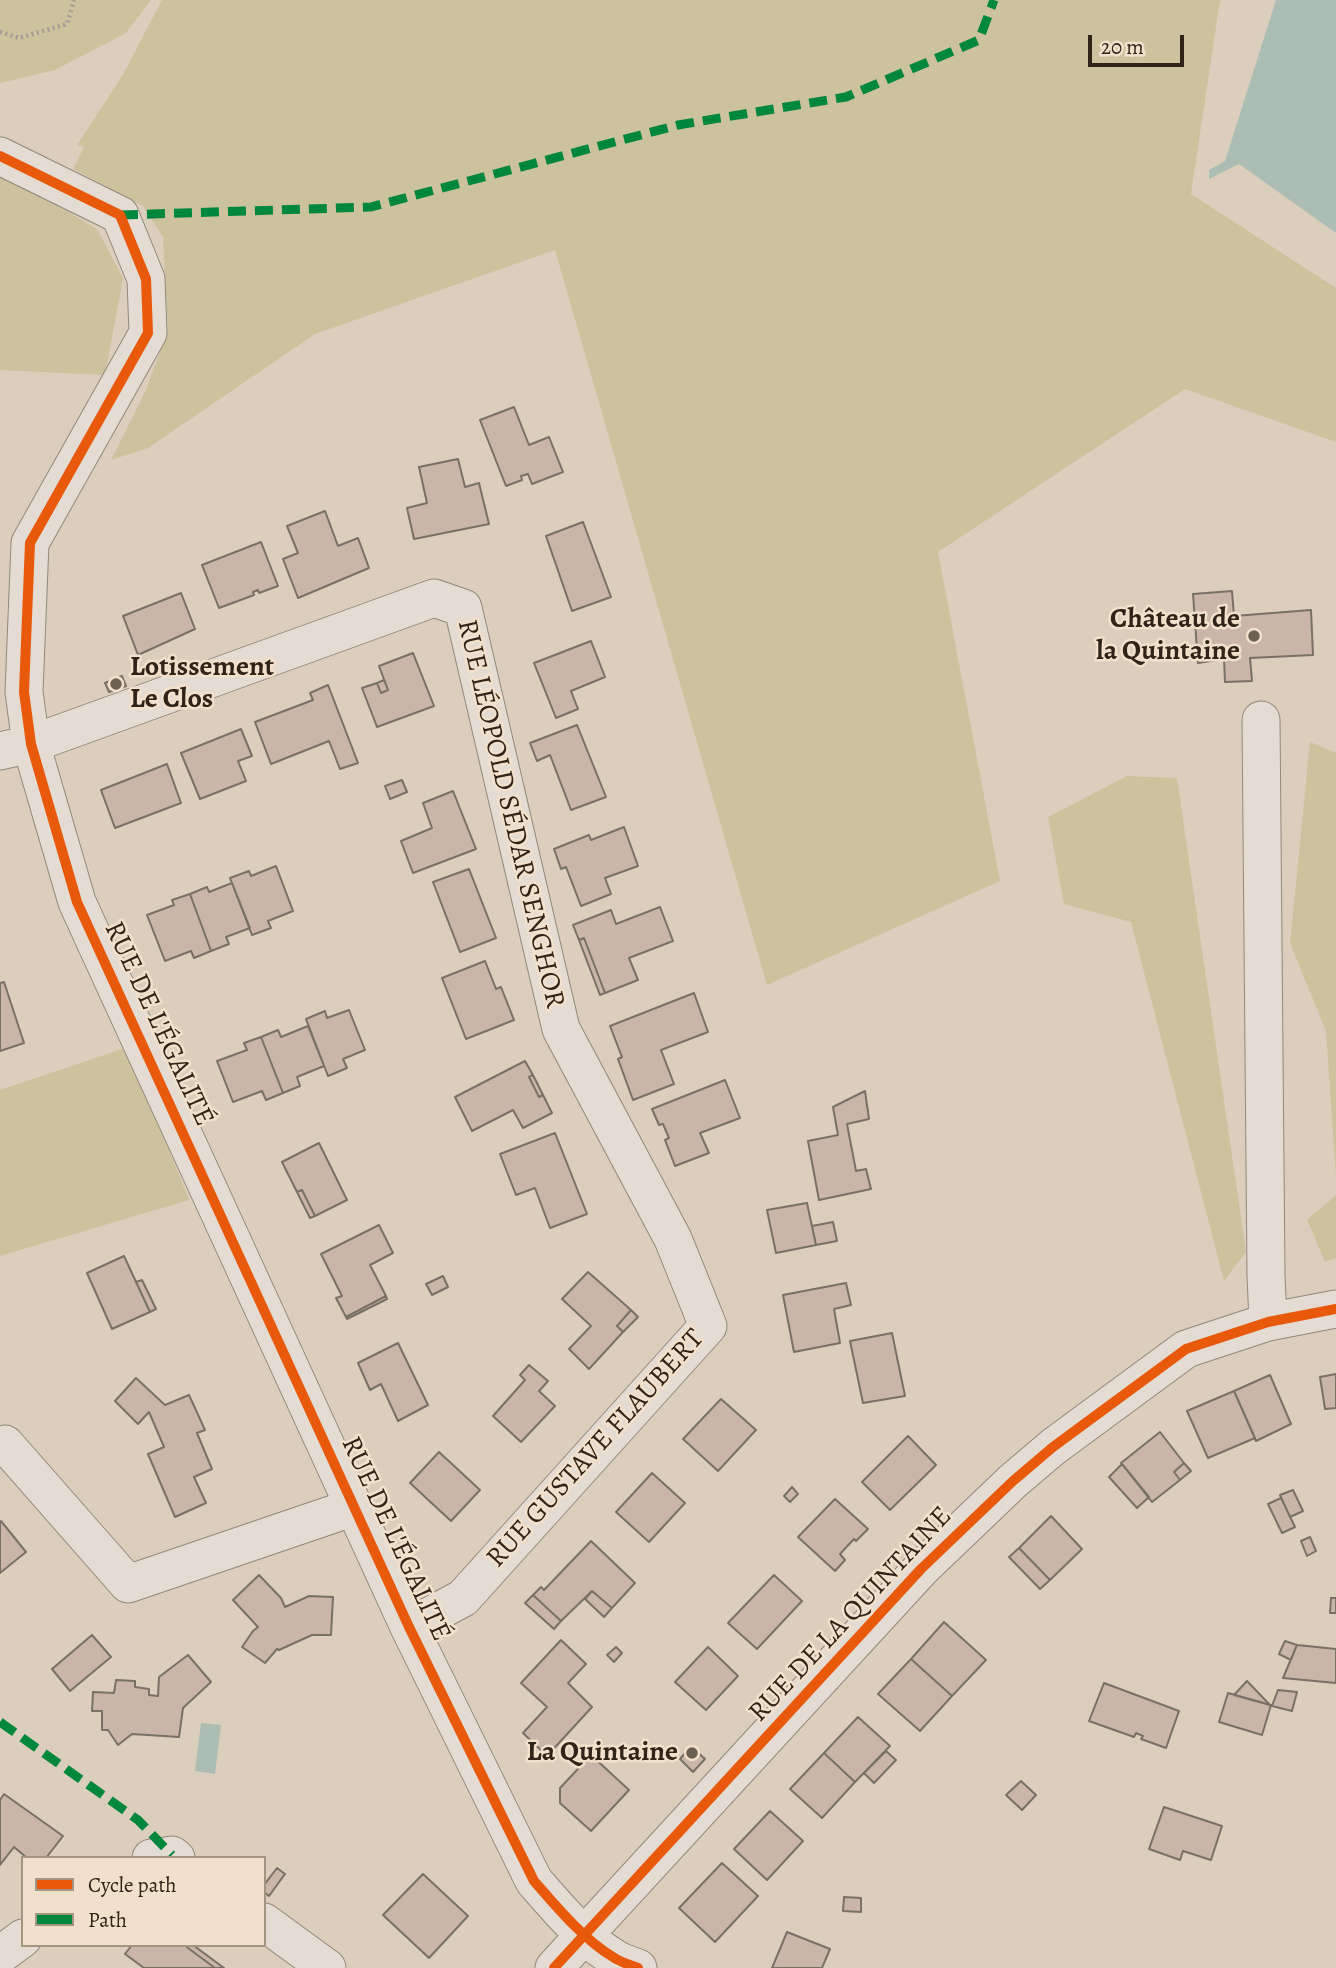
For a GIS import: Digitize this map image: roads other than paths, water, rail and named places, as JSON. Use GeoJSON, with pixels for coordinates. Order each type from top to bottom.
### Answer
{"type":"FeatureCollection","features":[{"type":"Feature","properties":{"kind":"street","name":"RUE DE L'ÉGALITÉ"},"geometry":{"type":"LineString","coordinates":[[4,158],[120,215],[146,279],[148,333],[30,543],[24,692],[15,748],[77,902],[354,1507],[534,1881],[564,1916],[612,1957],[638,1968]]}},
{"type":"Feature","properties":{"kind":"street","name":"RUE LÉOPOLD SÉDAR SENGHOR"},"geometry":{"type":"LineString","coordinates":[[15,748],[434,598],[463,608],[561,1029],[673,1239]]}},
{"type":"Feature","properties":{"kind":"street"},"geometry":{"type":"LineString","coordinates":[[1261,720],[1265,1275],[1268,1322]]}},
{"type":"Feature","properties":{"kind":"street","name":"RUE GUSTAVE FLAUBERT"},"geometry":{"type":"LineString","coordinates":[[409,1626],[463,1598],[708,1326],[673,1239]]}},
{"type":"Feature","properties":{"kind":"street","name":"RUE DE LA QUINTAINE"},"geometry":{"type":"LineString","coordinates":[[554,1968],[921,1569],[1013,1481],[1053,1447],[1186,1349],[1268,1322],[1336,1309]]}},
{"type":"Feature","properties":{"kind":"street"},"geometry":{"type":"LineString","coordinates":[[5,1444],[128,1584],[354,1507]]}},
{"type":"Feature","properties":{"kind":"street"},"geometry":{"type":"LineString","coordinates":[[266,1923],[327,1968]]}},
{"type":"Feature","properties":{"kind":"street"},"geometry":{"type":"LineString","coordinates":[[0,1955],[21,1939]]}},
{"type":"Feature","properties":{"kind":"place","name":"Château de la Quintaine"},"geometry":{"type":"Point","coordinates":[1254,636]}},
{"type":"Feature","properties":{"kind":"place","name":"Lotissement Le Clos"},"geometry":{"type":"Point","coordinates":[116,684]}},
{"type":"Feature","properties":{"kind":"place","name":"La Quintaine"},"geometry":{"type":"Point","coordinates":[692,1753]}}]}
